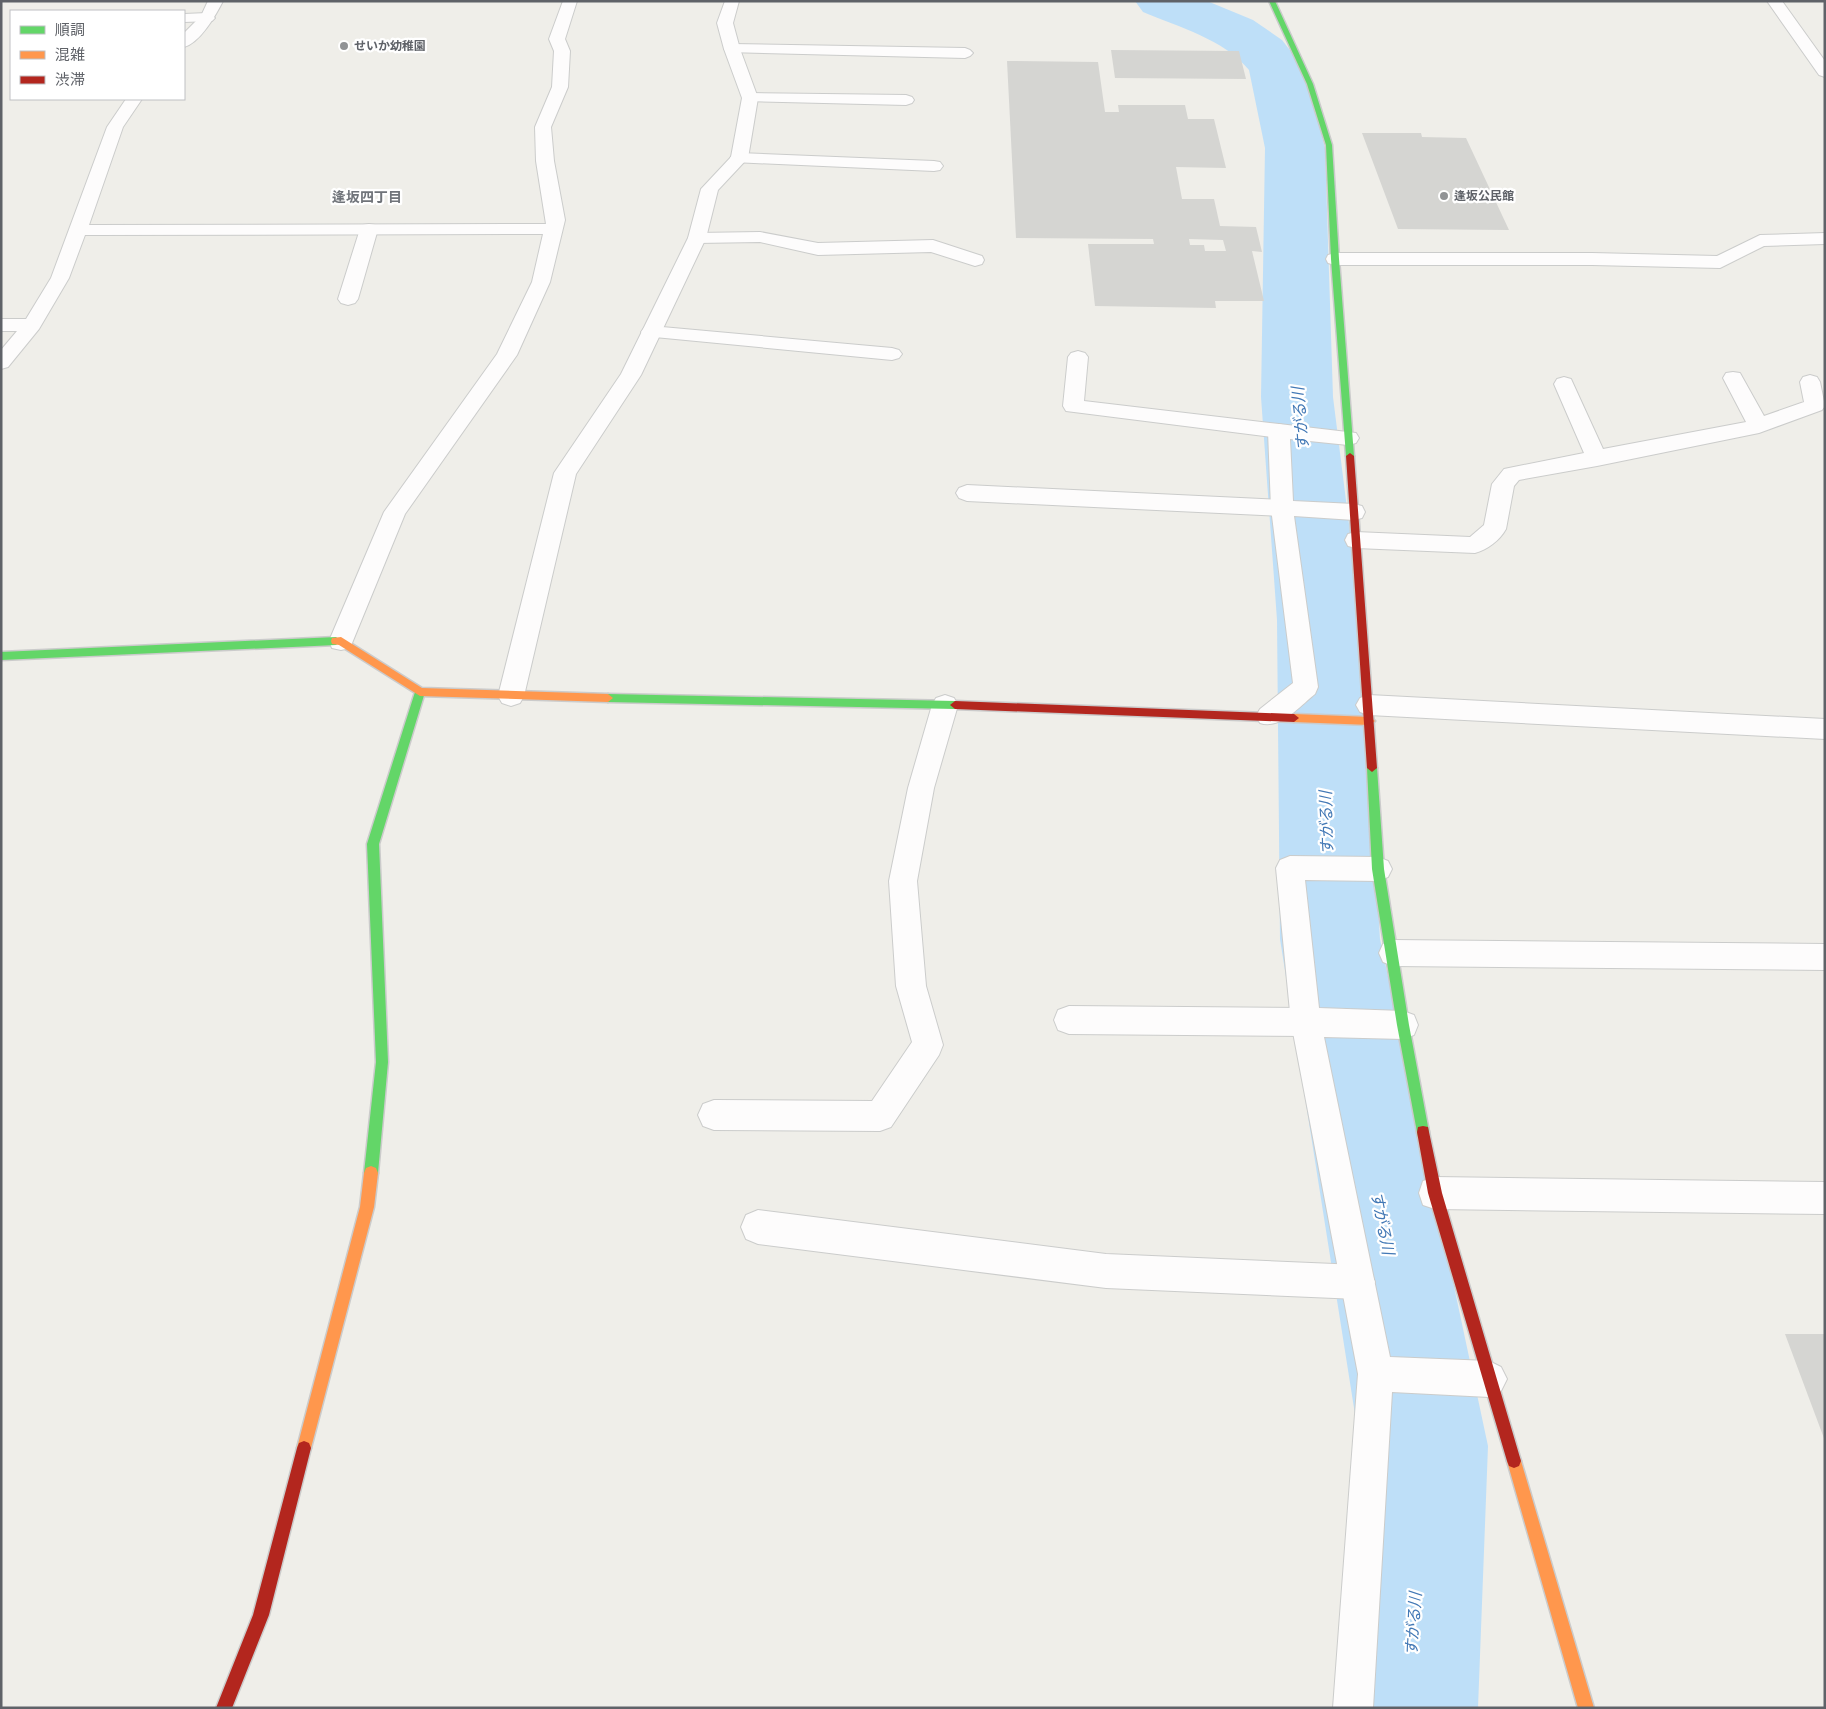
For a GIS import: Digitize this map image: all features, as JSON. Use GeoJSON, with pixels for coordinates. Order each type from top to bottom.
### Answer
{"type":"FeatureCollection","features":[{"type":"Feature","properties":{"kind":"street"},"geometry":{"type":"LineString","coordinates":[[185,41],[208,18],[216,1]]}},
{"type":"Feature","properties":{"kind":"street"},"geometry":{"type":"LineString","coordinates":[[341,641],[394,512],[507,355],[541,282],[556,220],[546,161],[543,127],[560,87],[562,51],[557,39],[570,1]]}},
{"type":"Feature","properties":{"kind":"street"},"geometry":{"type":"LineString","coordinates":[[511,696],[565,474],[631,375],[697,238],[710,189],[739,158],[750,98],[732,49],[725,23],[732,1]]}},
{"type":"Feature","properties":{"kind":"street"},"geometry":{"type":"LineString","coordinates":[[1272,1],[1310,84],[1329,145],[1335,259],[1370,713],[1366,869],[1393,952],[1403,1025],[1435,1193],[1586,1708]]}},
{"type":"Feature","properties":{"kind":"street"},"geometry":{"type":"LineString","coordinates":[[1774,1],[1825,72]]}},
{"type":"Feature","properties":{"kind":"street"},"geometry":{"type":"LineString","coordinates":[[185,18],[208,18]]}},
{"type":"Feature","properties":{"kind":"street"},"geometry":{"type":"LineString","coordinates":[[732,49],[965,53]]}},
{"type":"Feature","properties":{"kind":"street"},"geometry":{"type":"LineString","coordinates":[[750,98],[906,100]]}},
{"type":"Feature","properties":{"kind":"street"},"geometry":{"type":"LineString","coordinates":[[1,364],[32,325],[60,278],[115,127],[133,100]]}},
{"type":"Feature","properties":{"kind":"street"},"geometry":{"type":"LineString","coordinates":[[739,158],[934,166]]}},
{"type":"Feature","properties":{"kind":"street"},"geometry":{"type":"LineString","coordinates":[[77,230],[554,229]]}},
{"type":"Feature","properties":{"kind":"street"},"geometry":{"type":"LineString","coordinates":[[348,299],[369,230]]}},
{"type":"Feature","properties":{"kind":"street"},"geometry":{"type":"LineString","coordinates":[[697,238],[760,237],[818,249],[933,246],[975,260]]}},
{"type":"Feature","properties":{"kind":"street"},"geometry":{"type":"LineString","coordinates":[[1335,259],[1592,258],[1720,262],[1760,241],[1825,238]]}},
{"type":"Feature","properties":{"kind":"street"},"geometry":{"type":"LineString","coordinates":[[1,325],[32,325]]}},
{"type":"Feature","properties":{"kind":"street"},"geometry":{"type":"LineString","coordinates":[[651,332],[892,354]]}},
{"type":"Feature","properties":{"kind":"street"},"geometry":{"type":"LineString","coordinates":[[1078,356],[1073,406],[1282,432],[1348,438]]}},
{"type":"Feature","properties":{"kind":"street"},"geometry":{"type":"LineString","coordinates":[[1733,378],[1759,426]]}},
{"type":"Feature","properties":{"kind":"street"},"geometry":{"type":"LineString","coordinates":[[1356,540],[1475,545],[1495,529],[1503,484],[1512,474],[1759,426],[1815,405],[1810,382]]}},
{"type":"Feature","properties":{"kind":"street"},"geometry":{"type":"LineString","coordinates":[[1564,384],[1597,459]]}},
{"type":"Feature","properties":{"kind":"street"},"geometry":{"type":"LineString","coordinates":[[1269,716],[1306,687],[1282,432]]}},
{"type":"Feature","properties":{"kind":"street"},"geometry":{"type":"LineString","coordinates":[[967,493],[1354,512]]}},
{"type":"Feature","properties":{"kind":"street"},"geometry":{"type":"LineString","coordinates":[[1,656],[341,641],[420,692],[511,696],[944,705],[1338,719],[1370,713],[1825,729]]}},
{"type":"Feature","properties":{"kind":"street"},"geometry":{"type":"LineString","coordinates":[[224,1708],[261,1616],[368,1207],[382,1062],[373,844],[420,692]]}},
{"type":"Feature","properties":{"kind":"street"},"geometry":{"type":"LineString","coordinates":[[714,1116],[880,1116],[928,1045],[911,986],[903,881],[921,788],[944,705]]}},
{"type":"Feature","properties":{"kind":"street"},"geometry":{"type":"LineString","coordinates":[[1353,1708],[1384,1375],[1358,1282],[1312,1022],[1290,868],[1366,869]]}},
{"type":"Feature","properties":{"kind":"street"},"geometry":{"type":"LineString","coordinates":[[1393,952],[1825,957]]}},
{"type":"Feature","properties":{"kind":"street"},"geometry":{"type":"LineString","coordinates":[[1069,1020],[1312,1022],[1403,1025]]}},
{"type":"Feature","properties":{"kind":"street"},"geometry":{"type":"LineString","coordinates":[[1435,1193],[1825,1198]]}},
{"type":"Feature","properties":{"kind":"street"},"geometry":{"type":"LineString","coordinates":[[758,1226],[1106,1271],[1358,1282]]}},
{"type":"Feature","properties":{"kind":"street"},"geometry":{"type":"LineString","coordinates":[[1384,1375],[1489,1379]]}},
{"type":"Feature","properties":{"kind":"building"},"geometry":{"type":"Polygon","coordinates":[[[1111,50],[1239,51],[1246,79],[1115,78],[1111,50]]]}},
{"type":"Feature","properties":{"kind":"building"},"geometry":{"type":"Polygon","coordinates":[[[1007,61],[1098,62],[1105,112],[1119,112],[1118,105],[1185,105],[1188,119],[1214,119],[1226,168],[1176,167],[1182,199],[1214,199],[1220,226],[1256,227],[1262,252],[1252,251],[1264,301],[1215,301],[1216,308],[1095,306],[1088,244],[1154,244],[1153,239],[1016,238],[1007,61]],[[1189,239],[1190,245],[1204,245],[1205,251],[1226,251],[1223,240],[1189,239]]]}},
{"type":"Feature","properties":{"kind":"building"},"geometry":{"type":"Polygon","coordinates":[[[1362,133],[1421,133],[1422,137],[1466,138],[1509,230],[1398,229],[1362,133]]]}},
{"type":"Feature","properties":{"kind":"building"},"geometry":{"type":"Polygon","coordinates":[[[1785,1334],[1825,1334],[1825,1441],[1785,1334]]]}},
{"type":"Feature","properties":{"kind":"waterway","name":"すがる川"},"geometry":{"type":"LineString","coordinates":[[1161,1],[1234,31],[1263,52],[1276,68],[1295,148],[1297,397],[1319,620],[1330,939],[1424,1446],[1408,1708]]}},
{"type":"Feature","properties":{"kind":"traffic: fast"},"geometry":{"type":"LineString","coordinates":[[1272,1],[1310,84],[1329,145],[1335,259],[1350,456]]}},
{"type":"Feature","properties":{"kind":"traffic: fast"},"geometry":{"type":"LineString","coordinates":[[1,656],[336,641]]}},
{"type":"Feature","properties":{"kind":"traffic: fast"},"geometry":{"type":"LineString","coordinates":[[371,1173],[382,1062],[373,844],[420,692]]}},
{"type":"Feature","properties":{"kind":"traffic: fast"},"geometry":{"type":"LineString","coordinates":[[608,698],[955,705]]}},
{"type":"Feature","properties":{"kind":"traffic: fast"},"geometry":{"type":"LineString","coordinates":[[1372,768],[1378,869],[1403,1025],[1423,1132]]}},
{"type":"Feature","properties":{"kind":"traffic: slow"},"geometry":{"type":"LineString","coordinates":[[336,641],[341,641],[420,692],[608,698]]}},
{"type":"Feature","properties":{"kind":"traffic: slow"},"geometry":{"type":"LineString","coordinates":[[1294,718],[1370,721]]}},
{"type":"Feature","properties":{"kind":"traffic: slow"},"geometry":{"type":"LineString","coordinates":[[304,1448],[367,1207],[371,1173]]}},
{"type":"Feature","properties":{"kind":"traffic: slow"},"geometry":{"type":"LineString","coordinates":[[1514,1461],[1586,1708]]}},
{"type":"Feature","properties":{"kind":"traffic: jam"},"geometry":{"type":"LineString","coordinates":[[1350,456],[1372,768]]}},
{"type":"Feature","properties":{"kind":"traffic: jam"},"geometry":{"type":"LineString","coordinates":[[955,705],[1294,718]]}},
{"type":"Feature","properties":{"kind":"traffic: jam"},"geometry":{"type":"LineString","coordinates":[[1423,1132],[1435,1193],[1514,1461]]}},
{"type":"Feature","properties":{"kind":"traffic: jam"},"geometry":{"type":"LineString","coordinates":[[224,1708],[261,1615],[304,1448]]}},
{"type":"Feature","properties":{"kind":"place","name":"せいか幼稚園"},"geometry":{"type":"Point","coordinates":[344,46]}},
{"type":"Feature","properties":{"kind":"place","name":"逢坂公民館"},"geometry":{"type":"Point","coordinates":[1444,196]}},
{"type":"Feature","properties":{"kind":"district","name":"逢坂四丁目"},"geometry":{"type":"Point","coordinates":[367,197]}}]}
